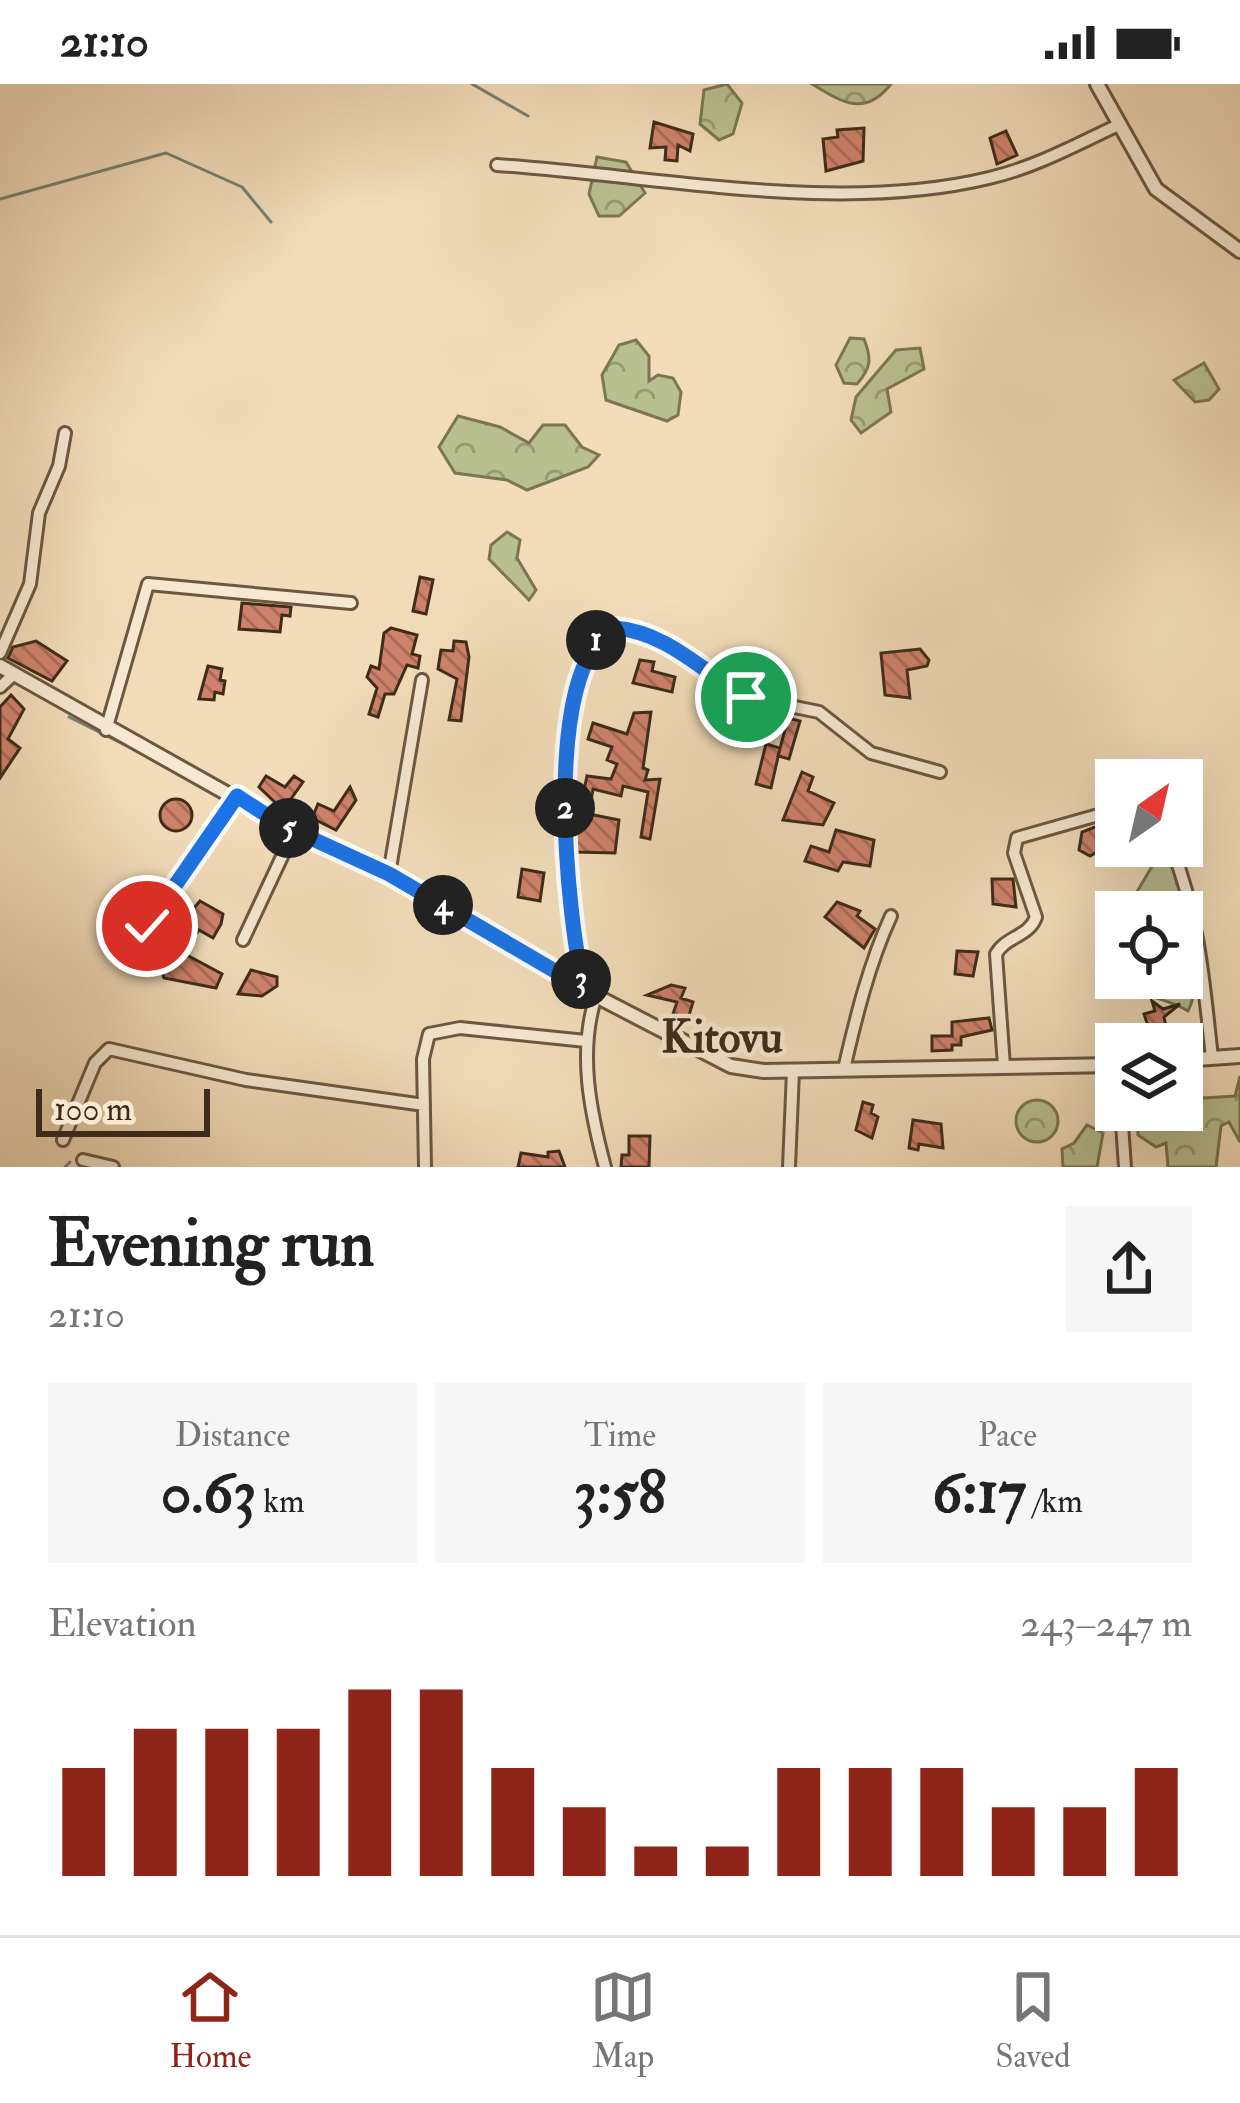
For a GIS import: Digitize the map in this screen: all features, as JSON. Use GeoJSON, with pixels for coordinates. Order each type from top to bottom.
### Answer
{"type":"FeatureCollection","features":[{"type":"Feature","properties":{"kind":"street"},"geometry":{"type":"LineString","coordinates":[[1097,84],[1116,126],[1156,189],[1240,251]]}},
{"type":"Feature","properties":{"kind":"street"},"geometry":{"type":"LineString","coordinates":[[497,165],[817,192],[894,189],[991,178],[1116,126]]}},
{"type":"Feature","properties":{"kind":"street"},"geometry":{"type":"LineString","coordinates":[[0,653],[29,584],[39,513],[59,466],[65,433]]}},
{"type":"Feature","properties":{"kind":"street"},"geometry":{"type":"LineString","coordinates":[[106,730],[148,584],[351,603]]}},
{"type":"Feature","properties":{"kind":"street"},"geometry":{"type":"LineString","coordinates":[[605,1167],[586,1040],[590,992],[562,853],[580,678],[602,634],[628,629],[664,642],[746,697],[819,712],[871,753],[940,772]]}},
{"type":"Feature","properties":{"kind":"street"},"geometry":{"type":"LineString","coordinates":[[0,666],[106,730],[294,830],[389,874],[590,992],[731,1066],[794,1071],[1095,1065]]}},
{"type":"Feature","properties":{"kind":"street"},"geometry":{"type":"LineString","coordinates":[[0,687],[14,675]]}},
{"type":"Feature","properties":{"kind":"street"},"geometry":{"type":"LineString","coordinates":[[389,874],[422,680]]}},
{"type":"Feature","properties":{"kind":"street"},"geometry":{"type":"LineString","coordinates":[[141,929],[237,796]]}},
{"type":"Feature","properties":{"kind":"street"},"geometry":{"type":"LineString","coordinates":[[1004,1066],[996,954],[1002,943],[1026,932],[1036,917],[1014,853],[1017,838],[1095,816]]}},
{"type":"Feature","properties":{"kind":"street"},"geometry":{"type":"LineString","coordinates":[[243,940],[294,830]]}},
{"type":"Feature","properties":{"kind":"street"},"geometry":{"type":"LineString","coordinates":[[1177,867],[1199,940],[1212,1058]]}},
{"type":"Feature","properties":{"kind":"street"},"geometry":{"type":"LineString","coordinates":[[844,1069],[869,987],[872,956],[891,916]]}},
{"type":"Feature","properties":{"kind":"street"},"geometry":{"type":"LineString","coordinates":[[425,1167],[425,1040],[435,1030],[586,1040]]}},
{"type":"Feature","properties":{"kind":"street"},"geometry":{"type":"LineString","coordinates":[[64,1140],[95,1063],[109,1049],[246,1080],[424,1105]]}},
{"type":"Feature","properties":{"kind":"street"},"geometry":{"type":"LineString","coordinates":[[1203,1059],[1240,1056]]}},
{"type":"Feature","properties":{"kind":"street"},"geometry":{"type":"LineString","coordinates":[[789,1167],[794,1071]]}},
{"type":"Feature","properties":{"kind":"street"},"geometry":{"type":"LineString","coordinates":[[1122,1131],[1125,1167]]}},
{"type":"Feature","properties":{"kind":"street"},"geometry":{"type":"LineString","coordinates":[[83,1160],[113,1167]]}},
{"type":"Feature","properties":{"kind":"green space"},"geometry":{"type":"Polygon","coordinates":[[[727,84],[742,103],[733,134],[719,140],[700,124],[704,90],[727,84]]]}},
{"type":"Feature","properties":{"kind":"green space"},"geometry":{"type":"Polygon","coordinates":[[[812,84],[891,84],[872,101],[853,104],[812,84]]]}},
{"type":"Feature","properties":{"kind":"green space"},"geometry":{"type":"Polygon","coordinates":[[[597,157],[626,162],[645,193],[619,216],[599,216],[589,194],[597,157]]]}},
{"type":"Feature","properties":{"kind":"green space"},"geometry":{"type":"Polygon","coordinates":[[[850,338],[864,339],[868,352],[869,363],[857,384],[844,383],[836,365],[850,338]]]}},
{"type":"Feature","properties":{"kind":"green space"},"geometry":{"type":"Polygon","coordinates":[[[636,340],[649,356],[649,381],[658,375],[673,378],[681,392],[678,415],[667,421],[606,400],[602,375],[619,345],[636,340]]]}},
{"type":"Feature","properties":{"kind":"green space"},"geometry":{"type":"Polygon","coordinates":[[[920,348],[924,369],[887,389],[891,412],[861,433],[851,420],[856,397],[896,350],[920,348]]]}},
{"type":"Feature","properties":{"kind":"green space"},"geometry":{"type":"Polygon","coordinates":[[[1204,363],[1219,389],[1209,400],[1195,402],[1174,380],[1204,363]]]}},
{"type":"Feature","properties":{"kind":"green space"},"geometry":{"type":"Polygon","coordinates":[[[458,416],[500,427],[529,443],[543,425],[565,425],[582,447],[599,455],[588,467],[527,490],[507,480],[455,473],[439,447],[458,416]]]}},
{"type":"Feature","properties":{"kind":"green space"},"geometry":{"type":"Polygon","coordinates":[[[507,532],[520,540],[517,558],[536,590],[529,600],[489,559],[491,545],[507,532]]]}},
{"type":"Feature","properties":{"kind":"green space"},"geometry":{"type":"Polygon","coordinates":[[[1152,867],[1172,867],[1179,891],[1137,891],[1152,867]]]}},
{"type":"Feature","properties":{"kind":"green space"},"geometry":{"type":"Polygon","coordinates":[[[1160,999],[1192,999],[1188,1011],[1160,999]]]}},
{"type":"Feature","properties":{"kind":"green space"},"geometry":{"type":"Polygon","coordinates":[[[1240,1076],[1240,1142],[1229,1122],[1221,1126],[1216,1167],[1168,1167],[1166,1143],[1156,1147],[1138,1135],[1138,1131],[1203,1131],[1203,1097],[1235,1096],[1240,1076]]]}},
{"type":"Feature","properties":{"kind":"green space"},"geometry":{"type":"Polygon","coordinates":[[[1037,1100],[1052,1106],[1058,1121],[1052,1136],[1037,1142],[1022,1136],[1016,1121],[1022,1106],[1037,1100]]]}},
{"type":"Feature","properties":{"kind":"green space"},"geometry":{"type":"Polygon","coordinates":[[[1087,1125],[1103,1133],[1097,1167],[1063,1167],[1062,1149],[1074,1143],[1087,1125]]]}},
{"type":"Feature","properties":{"kind":"building"},"geometry":{"type":"Polygon","coordinates":[[[654,122],[693,134],[690,151],[678,145],[677,161],[665,160],[666,147],[650,148],[654,122]]]}},
{"type":"Feature","properties":{"kind":"building"},"geometry":{"type":"Polygon","coordinates":[[[864,128],[863,161],[826,171],[823,139],[838,137],[837,130],[864,128]]]}},
{"type":"Feature","properties":{"kind":"building"},"geometry":{"type":"Polygon","coordinates":[[[1006,131],[1017,155],[997,164],[990,138],[1006,131]]]}},
{"type":"Feature","properties":{"kind":"building"},"geometry":{"type":"Polygon","coordinates":[[[420,577],[433,580],[426,614],[413,611],[420,577]]]}},
{"type":"Feature","properties":{"kind":"building"},"geometry":{"type":"Polygon","coordinates":[[[242,603],[291,607],[290,616],[282,615],[280,632],[239,629],[242,603]]]}},
{"type":"Feature","properties":{"kind":"building"},"geometry":{"type":"Polygon","coordinates":[[[391,628],[417,635],[412,654],[420,656],[418,668],[407,665],[394,694],[385,694],[378,717],[369,714],[377,688],[367,677],[371,666],[379,669],[384,633],[391,628]]]}},
{"type":"Feature","properties":{"kind":"building"},"geometry":{"type":"Polygon","coordinates":[[[36,641],[67,661],[52,681],[8,658],[13,647],[36,641]]]}},
{"type":"Feature","properties":{"kind":"building"},"geometry":{"type":"Polygon","coordinates":[[[454,641],[466,642],[469,657],[461,721],[449,720],[457,679],[438,669],[441,650],[453,651],[454,641]]]}},
{"type":"Feature","properties":{"kind":"building"},"geometry":{"type":"Polygon","coordinates":[[[920,649],[929,660],[927,666],[907,670],[910,698],[885,695],[881,653],[920,649]]]}},
{"type":"Feature","properties":{"kind":"building"},"geometry":{"type":"Polygon","coordinates":[[[640,660],[654,662],[652,671],[675,677],[672,692],[633,683],[640,660]]]}},
{"type":"Feature","properties":{"kind":"building"},"geometry":{"type":"Polygon","coordinates":[[[208,666],[222,669],[220,680],[225,681],[223,694],[215,692],[214,700],[199,699],[208,666]]]}},
{"type":"Feature","properties":{"kind":"building"},"geometry":{"type":"Polygon","coordinates":[[[11,695],[24,709],[8,739],[20,748],[0,778],[0,707],[11,695]]]}},
{"type":"Feature","properties":{"kind":"building"},"geometry":{"type":"Polygon","coordinates":[[[651,712],[643,768],[648,770],[645,780],[660,779],[650,839],[641,837],[648,792],[623,786],[621,796],[593,789],[589,814],[619,820],[615,853],[576,852],[575,832],[587,776],[611,779],[617,764],[607,760],[612,747],[588,739],[593,723],[627,734],[634,713],[651,712]]]}},
{"type":"Feature","properties":{"kind":"building"},"geometry":{"type":"Polygon","coordinates":[[[788,718],[800,721],[789,759],[778,756],[788,718]]]}},
{"type":"Feature","properties":{"kind":"building"},"geometry":{"type":"Polygon","coordinates":[[[766,744],[780,748],[771,788],[756,784],[766,744]]]}},
{"type":"Feature","properties":{"kind":"building"},"geometry":{"type":"Polygon","coordinates":[[[802,772],[813,777],[808,791],[834,803],[823,825],[783,820],[802,772]]]}},
{"type":"Feature","properties":{"kind":"building"},"geometry":{"type":"Polygon","coordinates":[[[266,776],[285,787],[294,776],[303,782],[283,810],[259,787],[266,776]]]}},
{"type":"Feature","properties":{"kind":"building"},"geometry":{"type":"Polygon","coordinates":[[[350,787],[356,800],[336,830],[312,818],[318,804],[334,811],[350,787]]]}},
{"type":"Feature","properties":{"kind":"building"},"geometry":{"type":"Polygon","coordinates":[[[176,799],[187,804],[192,815],[187,826],[176,831],[165,826],[160,815],[165,804],[176,799]]]}},
{"type":"Feature","properties":{"kind":"building"},"geometry":{"type":"Polygon","coordinates":[[[1095,827],[1095,853],[1090,856],[1079,850],[1082,832],[1095,827]]]}},
{"type":"Feature","properties":{"kind":"building"},"geometry":{"type":"Polygon","coordinates":[[[836,830],[874,840],[870,866],[843,862],[838,871],[805,861],[811,846],[829,852],[836,830]]]}},
{"type":"Feature","properties":{"kind":"building"},"geometry":{"type":"Polygon","coordinates":[[[522,869],[544,873],[540,901],[518,897],[522,869]]]}},
{"type":"Feature","properties":{"kind":"building"},"geometry":{"type":"Polygon","coordinates":[[[992,879],[1013,879],[1016,907],[993,904],[992,879]]]}},
{"type":"Feature","properties":{"kind":"building"},"geometry":{"type":"Polygon","coordinates":[[[200,901],[223,914],[213,938],[199,930],[192,939],[182,922],[200,901]]]}},
{"type":"Feature","properties":{"kind":"building"},"geometry":{"type":"Polygon","coordinates":[[[837,902],[860,911],[857,916],[875,929],[864,948],[825,917],[837,902]]]}},
{"type":"Feature","properties":{"kind":"building"},"geometry":{"type":"Polygon","coordinates":[[[170,946],[222,974],[216,988],[164,978],[161,969],[170,946]]]}},
{"type":"Feature","properties":{"kind":"building"},"geometry":{"type":"Polygon","coordinates":[[[957,951],[978,952],[973,976],[955,974],[957,951]]]}},
{"type":"Feature","properties":{"kind":"building"},"geometry":{"type":"Polygon","coordinates":[[[251,970],[277,977],[277,986],[262,996],[238,994],[251,970]]]}},
{"type":"Feature","properties":{"kind":"building"},"geometry":{"type":"Polygon","coordinates":[[[671,985],[685,988],[681,998],[693,1002],[687,1022],[672,1017],[677,1002],[647,995],[671,985]]]}},
{"type":"Feature","properties":{"kind":"building"},"geometry":{"type":"Polygon","coordinates":[[[1152,1001],[1163,1009],[1180,1004],[1164,1017],[1165,1023],[1147,1023],[1144,1014],[1155,1011],[1152,1001]]]}},
{"type":"Feature","properties":{"kind":"building"},"geometry":{"type":"Polygon","coordinates":[[[989,1018],[992,1030],[961,1037],[961,1045],[952,1045],[952,1050],[932,1051],[932,1036],[952,1036],[952,1022],[989,1018]]]}},
{"type":"Feature","properties":{"kind":"building"},"geometry":{"type":"Polygon","coordinates":[[[863,1102],[873,1105],[871,1113],[878,1117],[872,1138],[856,1130],[863,1102]]]}},
{"type":"Feature","properties":{"kind":"building"},"geometry":{"type":"Polygon","coordinates":[[[913,1120],[941,1124],[943,1148],[919,1144],[918,1150],[909,1148],[913,1120]]]}},
{"type":"Feature","properties":{"kind":"building"},"geometry":{"type":"Polygon","coordinates":[[[629,1136],[650,1136],[649,1167],[621,1167],[622,1155],[629,1155],[629,1136]]]}},
{"type":"Feature","properties":{"kind":"building"},"geometry":{"type":"Polygon","coordinates":[[[559,1151],[565,1167],[518,1167],[521,1153],[548,1157],[548,1152],[559,1151]]]}},
{"type":"Feature","properties":{"kind":"waterway"},"geometry":{"type":"LineString","coordinates":[[472,84],[528,116]]}},
{"type":"Feature","properties":{"kind":"waterway"},"geometry":{"type":"LineString","coordinates":[[0,199],[166,153],[242,187],[271,222]]}},
{"type":"Feature","properties":{"kind":"waterway"},"geometry":{"type":"LineString","coordinates":[[69,717],[153,759]]}},
{"type":"Feature","properties":{"kind":"waterway"},"geometry":{"type":"LineString","coordinates":[[295,838],[325,852]]}},
{"type":"Feature","properties":{"kind":"waterway"},"geometry":{"type":"LineString","coordinates":[[334,857],[388,883]]}},
{"type":"Feature","properties":{"kind":"waterway"},"geometry":{"type":"LineString","coordinates":[[65,1167],[70,1162]]}},
{"type":"Feature","properties":{"kind":"district","name":"Kitovu"},"geometry":{"type":"Point","coordinates":[722,1038]}},
{"type":"Feature","properties":{"kind":"route"},"geometry":{"type":"LineString","coordinates":[[147,926],[237,796],[280,824],[389,874],[584,988],[562,853],[570,742],[580,678],[592,644],[615,628],[628,629],[664,642],[746,697]]}}]}
